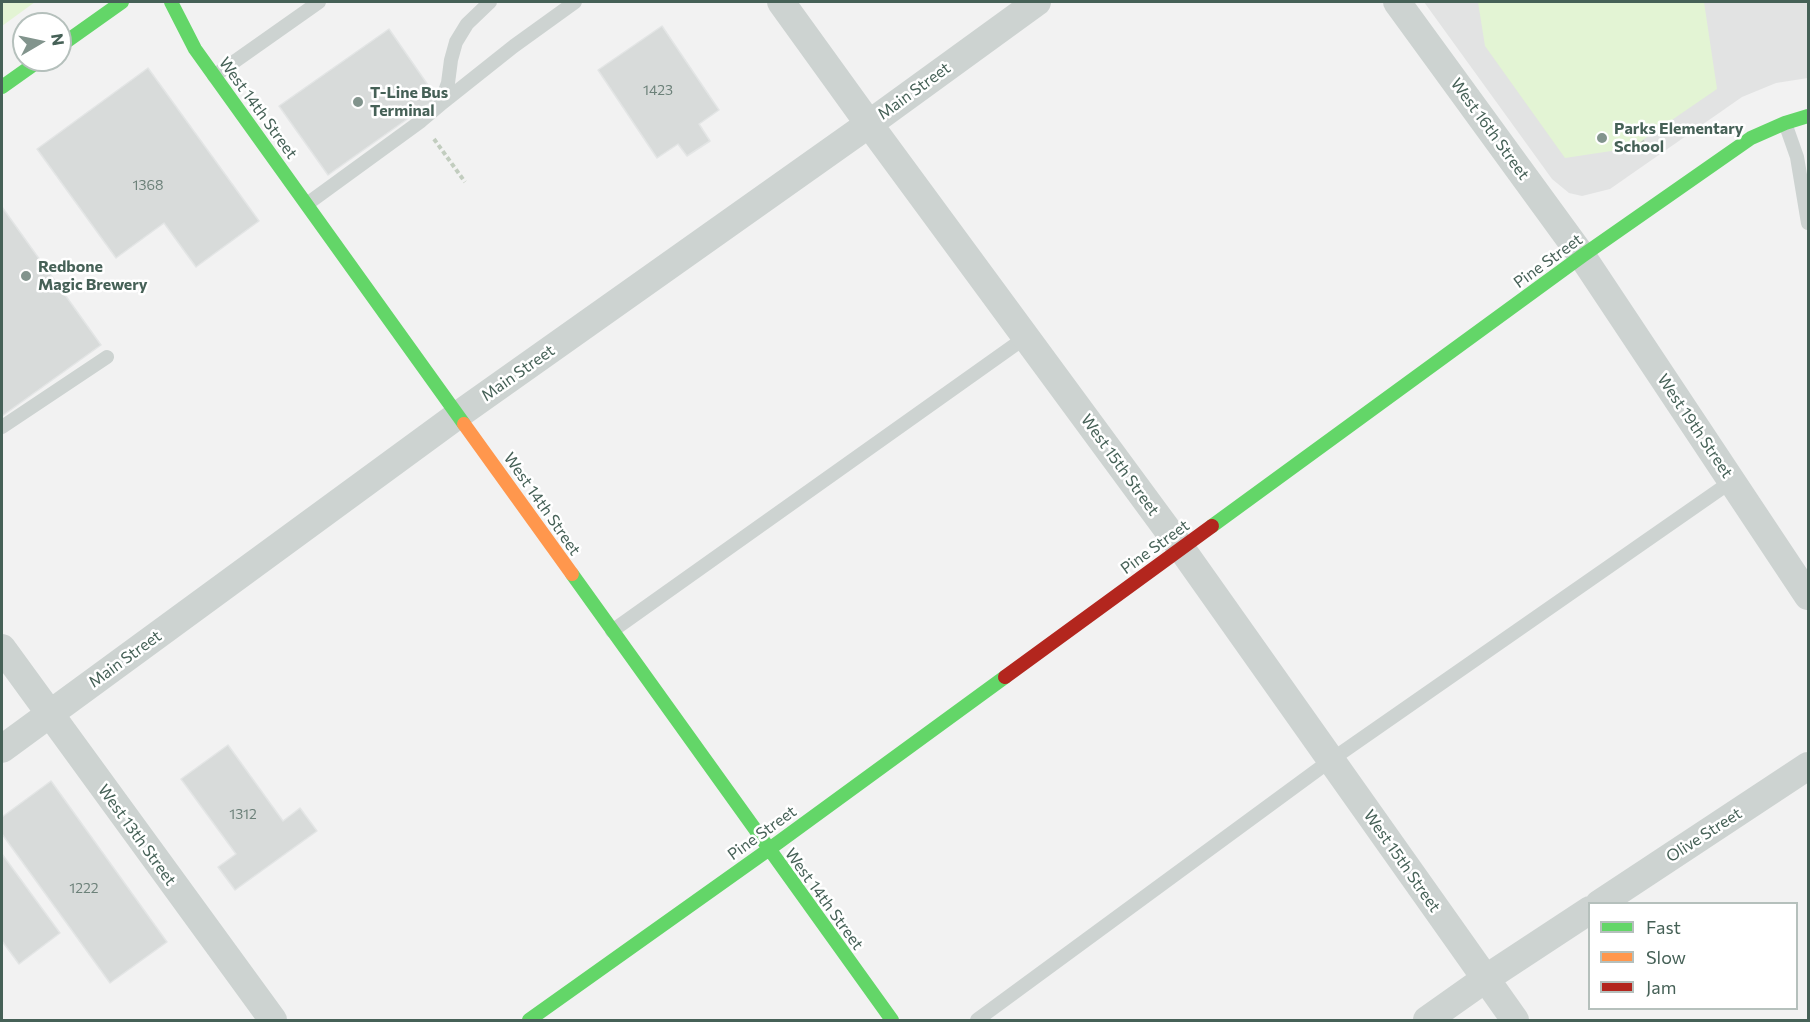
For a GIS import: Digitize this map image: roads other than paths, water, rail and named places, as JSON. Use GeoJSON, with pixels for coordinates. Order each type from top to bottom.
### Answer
{"type":"FeatureCollection","features":[{"type":"Feature","properties":{"kind":"street"},"geometry":{"type":"LineString","coordinates":[[72,37],[122,2]]}},
{"type":"Feature","properties":{"kind":"street","name":"West 14th Street"},"geometry":{"type":"LineString","coordinates":[[171,2],[195,49],[214,76],[892,1020]]}},
{"type":"Feature","properties":{"kind":"street","name":"West 15th Street"},"geometry":{"type":"LineString","coordinates":[[781,2],[1181,548],[1515,1020]]}},
{"type":"Feature","properties":{"kind":"street","name":"Main Street"},"geometry":{"type":"LineString","coordinates":[[2,749],[458,415],[1037,2]]}},
{"type":"Feature","properties":{"kind":"street","name":"West 16th Street"},"geometry":{"type":"LineString","coordinates":[[1398,2],[1582,256]]}},
{"type":"Feature","properties":{"kind":"street"},"geometry":{"type":"LineString","coordinates":[[2,87],[23,72]]}},
{"type":"Feature","properties":{"kind":"street","name":"Pine Street"},"geometry":{"type":"LineString","coordinates":[[529,1020],[768,850],[1582,256],[1751,138],[1785,123],[1809,116]]}},
{"type":"Feature","properties":{"kind":"street","name":"West 19th Street"},"geometry":{"type":"LineString","coordinates":[[1582,256],[1809,596]]}},
{"type":"Feature","properties":{"kind":"street","name":"West 13th Street"},"geometry":{"type":"LineString","coordinates":[[2,648],[273,1020]]}},
{"type":"Feature","properties":{"kind":"street","name":"Olive Street"},"geometry":{"type":"LineString","coordinates":[[1601,902],[1809,766]]}},
{"type":"Feature","properties":{"kind":"street"},"geometry":{"type":"LineString","coordinates":[[1427,1020],[1588,911]]}},
{"type":"Feature","properties":{"kind":"lane"},"geometry":{"type":"LineString","coordinates":[[214,76],[319,2]]}},
{"type":"Feature","properties":{"kind":"lane"},"geometry":{"type":"LineString","coordinates":[[440,105],[448,83],[456,42],[467,24],[490,2]]}},
{"type":"Feature","properties":{"kind":"lane"},"geometry":{"type":"LineString","coordinates":[[307,204],[421,121],[514,46],[575,2]]}},
{"type":"Feature","properties":{"kind":"lane"},"geometry":{"type":"LineString","coordinates":[[1785,123],[1797,157],[1809,223]]}},
{"type":"Feature","properties":{"kind":"lane"},"geometry":{"type":"LineString","coordinates":[[612,631],[1026,337]]}},
{"type":"Feature","properties":{"kind":"lane"},"geometry":{"type":"LineString","coordinates":[[2,427],[107,357]]}},
{"type":"Feature","properties":{"kind":"lane"},"geometry":{"type":"LineString","coordinates":[[977,1020],[1331,760],[1732,481]]}},
{"type":"Feature","properties":{"kind":"place","name":"T-Line Bus Terminal"},"geometry":{"type":"Point","coordinates":[358,102]}},
{"type":"Feature","properties":{"kind":"place","name":"Parks Elementary School"},"geometry":{"type":"Point","coordinates":[1602,138]}},
{"type":"Feature","properties":{"kind":"place","name":"Redbone Magic Brewery"},"geometry":{"type":"Point","coordinates":[26,276]}}]}
